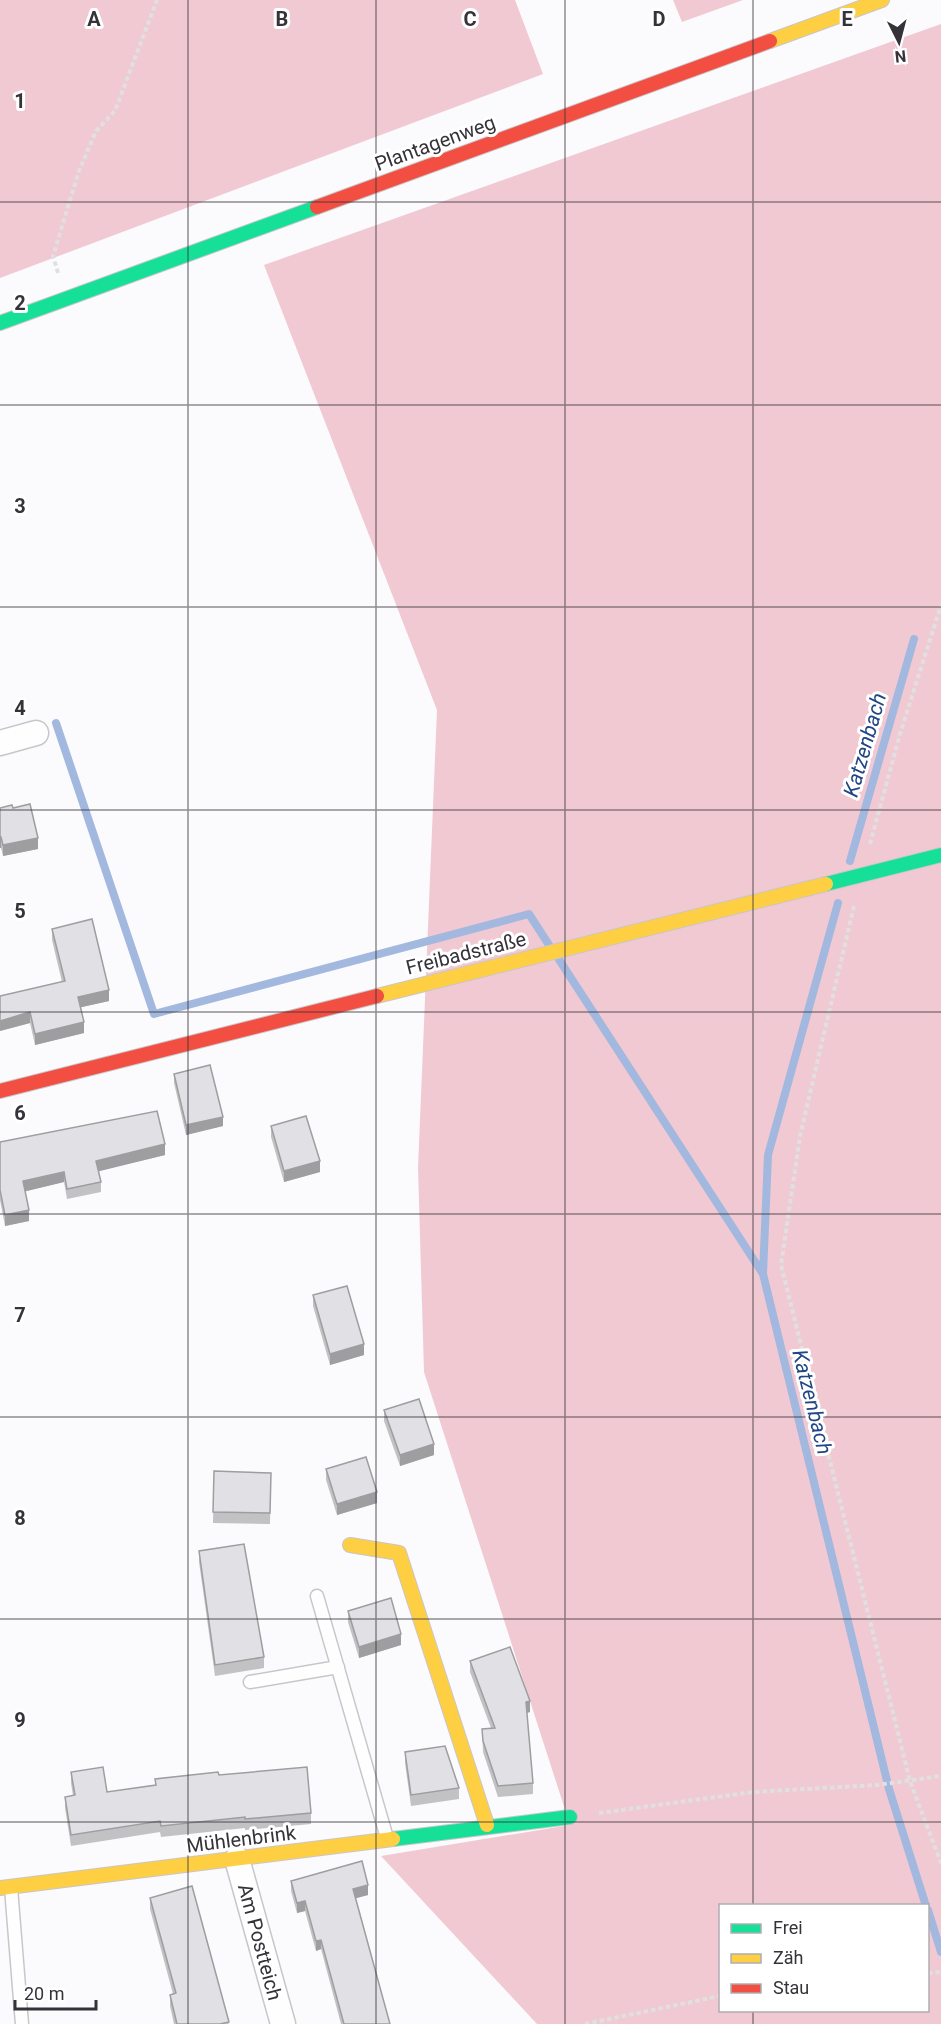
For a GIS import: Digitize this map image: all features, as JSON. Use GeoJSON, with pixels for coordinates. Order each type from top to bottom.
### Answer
{"type":"FeatureCollection","features":[{"type":"Feature","properties":{"kind":"street","name":"Plantagenweg"},"geometry":{"type":"LineString","coordinates":[[0,323],[882,0]]}},
{"type":"Feature","properties":{"kind":"street"},"geometry":{"type":"LineString","coordinates":[[0,743],[36,733]]}},
{"type":"Feature","properties":{"kind":"street","name":"Freibadstraße"},"geometry":{"type":"LineString","coordinates":[[0,1091],[941,855]]}},
{"type":"Feature","properties":{"kind":"street"},"geometry":{"type":"LineString","coordinates":[[350,1545],[399,1553],[486,1825]]}},
{"type":"Feature","properties":{"kind":"street","name":"Mühlenbrink"},"geometry":{"type":"LineString","coordinates":[[5,1887],[237,1859],[486,1825],[570,1817]]}},
{"type":"Feature","properties":{"kind":"street","name":"Am Postteich"},"geometry":{"type":"LineString","coordinates":[[237,1859],[283,2024]]}},
{"type":"Feature","properties":{"kind":"lane"},"geometry":{"type":"LineString","coordinates":[[317,1596],[387,1839]]}},
{"type":"Feature","properties":{"kind":"lane"},"geometry":{"type":"LineString","coordinates":[[250,1682],[338,1667]]}},
{"type":"Feature","properties":{"kind":"lane"},"geometry":{"type":"LineString","coordinates":[[5,1887],[22,2024]]}},
{"type":"Feature","properties":{"kind":"path"},"geometry":{"type":"LineString","coordinates":[[64,300],[53,256],[76,182],[96,131],[115,111],[157,0]]}},
{"type":"Feature","properties":{"kind":"path"},"geometry":{"type":"LineString","coordinates":[[941,605],[900,734],[861,874],[800,1136],[781,1265],[910,1781],[941,1863]]}},
{"type":"Feature","properties":{"kind":"path"},"geometry":{"type":"LineString","coordinates":[[570,1817],[753,1792],[877,1785],[941,1776]]}},
{"type":"Feature","properties":{"kind":"path"},"geometry":{"type":"LineString","coordinates":[[585,2024],[719,1996]]}},
{"type":"Feature","properties":{"kind":"shaded area"},"geometry":{"type":"Polygon","coordinates":[[[0,0],[515,0],[543,74],[0,278],[0,0]]]}},
{"type":"Feature","properties":{"kind":"shaded area"},"geometry":{"type":"Polygon","coordinates":[[[673,0],[743,0],[682,22],[673,0]]]}},
{"type":"Feature","properties":{"kind":"shaded area"},"geometry":{"type":"Polygon","coordinates":[[[941,24],[941,2024],[537,2024],[381,1856],[570,1825],[424,1372],[418,1168],[437,710],[264,265],[941,24]]]}},
{"type":"Feature","properties":{"kind":"building"},"geometry":{"type":"Polygon","coordinates":[[[30,804],[38,838],[3,845],[0,837],[0,808],[30,804]]]}},
{"type":"Feature","properties":{"kind":"building"},"geometry":{"type":"Polygon","coordinates":[[[92,919],[109,990],[78,997],[84,1022],[35,1034],[30,1012],[0,1021],[0,996],[65,981],[52,929],[92,919]]]}},
{"type":"Feature","properties":{"kind":"building"},"geometry":{"type":"Polygon","coordinates":[[[210,1065],[223,1117],[186,1125],[174,1074],[210,1065]]]}},
{"type":"Feature","properties":{"kind":"building"},"geometry":{"type":"Polygon","coordinates":[[[157,1111],[165,1144],[96,1161],[101,1182],[67,1189],[64,1172],[23,1181],[29,1210],[5,1215],[0,1190],[0,1142],[157,1111]]]}},
{"type":"Feature","properties":{"kind":"building"},"geometry":{"type":"Polygon","coordinates":[[[306,1116],[320,1161],[284,1171],[271,1126],[306,1116]]]}},
{"type":"Feature","properties":{"kind":"building"},"geometry":{"type":"Polygon","coordinates":[[[347,1286],[364,1344],[330,1354],[313,1295],[347,1286]]]}},
{"type":"Feature","properties":{"kind":"building"},"geometry":{"type":"Polygon","coordinates":[[[419,1399],[434,1444],[400,1455],[384,1410],[419,1399]]]}},
{"type":"Feature","properties":{"kind":"building"},"geometry":{"type":"Polygon","coordinates":[[[366,1457],[377,1492],[337,1504],[326,1469],[366,1457]]]}},
{"type":"Feature","properties":{"kind":"building"},"geometry":{"type":"Polygon","coordinates":[[[214,1471],[271,1473],[270,1513],[213,1512],[214,1471]]]}},
{"type":"Feature","properties":{"kind":"building"},"geometry":{"type":"Polygon","coordinates":[[[244,1544],[264,1657],[215,1665],[199,1551],[244,1544]]]}},
{"type":"Feature","properties":{"kind":"building"},"geometry":{"type":"Polygon","coordinates":[[[391,1598],[401,1634],[359,1647],[348,1611],[391,1598]]]}},
{"type":"Feature","properties":{"kind":"building"},"geometry":{"type":"Polygon","coordinates":[[[510,1647],[530,1701],[526,1702],[533,1783],[498,1786],[483,1741],[482,1729],[495,1728],[470,1661],[510,1647]]]}},
{"type":"Feature","properties":{"kind":"building"},"geometry":{"type":"Polygon","coordinates":[[[445,1746],[459,1788],[411,1795],[405,1752],[445,1746]]]}},
{"type":"Feature","properties":{"kind":"building"},"geometry":{"type":"Polygon","coordinates":[[[103,1767],[107,1792],[156,1785],[155,1779],[218,1772],[219,1775],[307,1767],[311,1813],[161,1826],[160,1821],[71,1835],[65,1797],[75,1795],[71,1772],[103,1767]]]}},
{"type":"Feature","properties":{"kind":"building"},"geometry":{"type":"Polygon","coordinates":[[[362,1861],[368,1885],[353,1889],[390,2024],[344,2024],[321,1940],[316,1941],[305,1901],[297,1903],[291,1881],[362,1861]]]}},
{"type":"Feature","properties":{"kind":"building"},"geometry":{"type":"Polygon","coordinates":[[[192,1886],[229,2022],[177,2024],[170,1995],[176,1993],[150,1898],[192,1886]]]}},
{"type":"Feature","properties":{"kind":"waterway","name":"Katzenbach"},"geometry":{"type":"LineString","coordinates":[[850,861],[914,639]]}},
{"type":"Feature","properties":{"kind":"waterway"},"geometry":{"type":"LineString","coordinates":[[56,723],[154,1014],[529,914],[549,945]]}},
{"type":"Feature","properties":{"kind":"waterway","name":"Katzenbach"},"geometry":{"type":"LineString","coordinates":[[838,903],[768,1155],[763,1274],[889,1789],[925,1904]]}},
{"type":"Feature","properties":{"kind":"waterway"},"geometry":{"type":"LineString","coordinates":[[558,958],[763,1274]]}},
{"type":"Feature","properties":{"kind":"waterway","name":"Katzenbach"},"geometry":{"type":"LineString","coordinates":[[929,1913],[941,1952]]}},
{"type":"Feature","properties":{"kind":"traffic: fast"},"geometry":{"type":"LineString","coordinates":[[0,323],[317,207]]}},
{"type":"Feature","properties":{"kind":"traffic: fast"},"geometry":{"type":"LineString","coordinates":[[826,884],[941,855]]}},
{"type":"Feature","properties":{"kind":"traffic: fast"},"geometry":{"type":"LineString","coordinates":[[393,1839],[570,1817]]}},
{"type":"Feature","properties":{"kind":"traffic: slow"},"geometry":{"type":"LineString","coordinates":[[770,41],[882,0]]}},
{"type":"Feature","properties":{"kind":"traffic: slow"},"geometry":{"type":"LineString","coordinates":[[377,996],[826,884]]}},
{"type":"Feature","properties":{"kind":"traffic: slow"},"geometry":{"type":"LineString","coordinates":[[350,1545],[399,1553],[487,1825]]}},
{"type":"Feature","properties":{"kind":"traffic: slow"},"geometry":{"type":"LineString","coordinates":[[0,1888],[393,1839]]}},
{"type":"Feature","properties":{"kind":"traffic: jam"},"geometry":{"type":"LineString","coordinates":[[317,207],[770,41]]}},
{"type":"Feature","properties":{"kind":"traffic: jam"},"geometry":{"type":"LineString","coordinates":[[0,1091],[377,996]]}}]}
